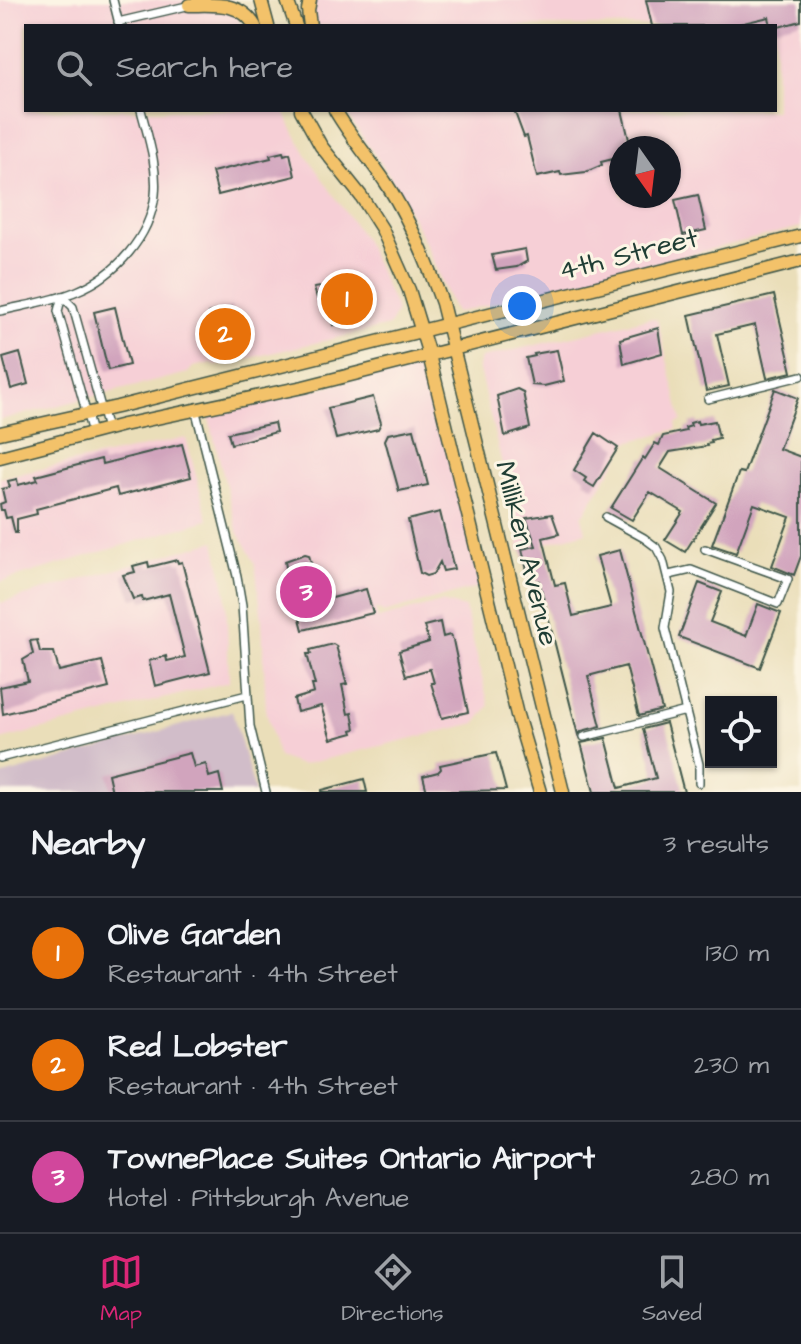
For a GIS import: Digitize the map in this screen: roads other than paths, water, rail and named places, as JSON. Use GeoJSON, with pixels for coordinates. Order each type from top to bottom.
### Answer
{"type":"FeatureCollection","features":[{"type":"Feature","properties":{"kind":"main road"},"geometry":{"type":"LineString","coordinates":[[261,0],[267,24]]}},
{"type":"Feature","properties":{"kind":"main road"},"geometry":{"type":"LineString","coordinates":[[287,0],[295,24]]}},
{"type":"Feature","properties":{"kind":"main road"},"geometry":{"type":"LineString","coordinates":[[310,0],[310,24]]}},
{"type":"Feature","properties":{"kind":"main road"},"geometry":{"type":"LineString","coordinates":[[189,5],[230,5],[254,24]]}},
{"type":"Feature","properties":{"kind":"main road","name":"Milliken Avenue"},"geometry":{"type":"LineString","coordinates":[[302,112],[321,146],[361,196],[382,229],[409,290],[423,331],[517,715],[540,792]]}},
{"type":"Feature","properties":{"kind":"main road","name":"Milliken Avenue"},"geometry":{"type":"LineString","coordinates":[[336,112],[386,183],[407,220],[424,254],[442,303],[563,792]]}},
{"type":"Feature","properties":{"kind":"main road","name":"4th Street"},"geometry":{"type":"LineString","coordinates":[[0,433],[447,326],[557,295],[801,236]]}},
{"type":"Feature","properties":{"kind":"main road","name":"4th Street"},"geometry":{"type":"LineString","coordinates":[[0,457],[107,429],[196,412],[429,355],[801,261]]}},
{"type":"Feature","properties":{"kind":"street"},"geometry":{"type":"LineString","coordinates":[[115,1],[119,24],[209,0]]}},
{"type":"Feature","properties":{"kind":"street"},"geometry":{"type":"LineString","coordinates":[[0,311],[62,296],[89,285],[114,268],[132,250],[152,207],[155,178],[141,112]]}},
{"type":"Feature","properties":{"kind":"street"},"geometry":{"type":"LineString","coordinates":[[62,296],[73,307],[107,429]]}},
{"type":"Feature","properties":{"kind":"street"},"geometry":{"type":"LineString","coordinates":[[62,296],[58,311],[92,433]]}},
{"type":"Feature","properties":{"kind":"street"},"geometry":{"type":"LineString","coordinates":[[708,399],[801,376]]}},
{"type":"Feature","properties":{"kind":"street"},"geometry":{"type":"LineString","coordinates":[[196,412],[237,576],[242,605],[250,726],[266,792]]}},
{"type":"Feature","properties":{"kind":"street"},"geometry":{"type":"LineString","coordinates":[[606,517],[656,547],[669,575],[671,592],[665,628],[699,764],[699,783]]}},
{"type":"Feature","properties":{"kind":"street"},"geometry":{"type":"LineString","coordinates":[[669,575],[691,570],[778,604],[788,579],[705,549]]}},
{"type":"Feature","properties":{"kind":"street"},"geometry":{"type":"LineString","coordinates":[[0,758],[247,695]]}},
{"type":"Feature","properties":{"kind":"street"},"geometry":{"type":"LineString","coordinates":[[584,737],[686,711]]}},
{"type":"Feature","properties":{"kind":"place","name":"Olive Garden"},"geometry":{"type":"Point","coordinates":[347,299]}},
{"type":"Feature","properties":{"kind":"place","name":"Red Lobster"},"geometry":{"type":"Point","coordinates":[225,334]}},
{"type":"Feature","properties":{"kind":"place","name":"TownePlace Suites Ontario Airport"},"geometry":{"type":"Point","coordinates":[306,592]}}]}
